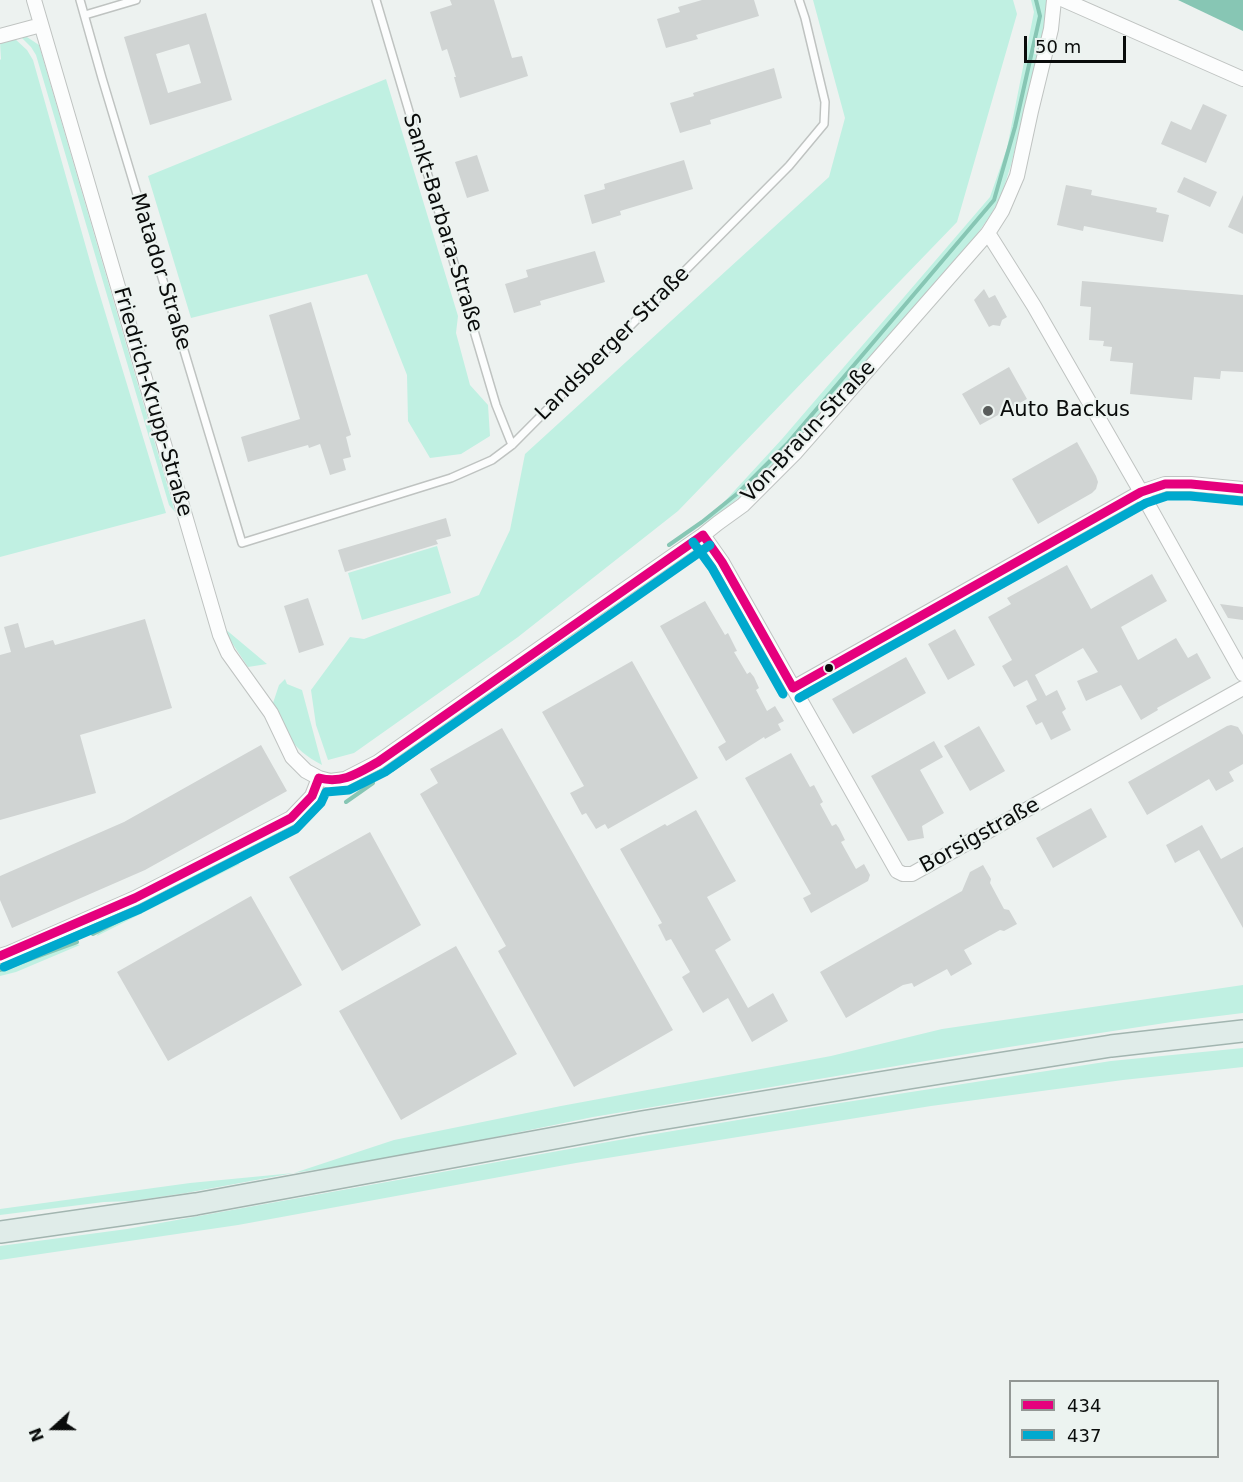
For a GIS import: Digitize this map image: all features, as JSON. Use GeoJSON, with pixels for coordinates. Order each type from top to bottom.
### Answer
{"type":"FeatureCollection","features":[{"type":"Feature","properties":{"kind":"highway"},"geometry":{"type":"LineString","coordinates":[[0,1232],[196,1204],[642,1122],[909,1078],[1112,1046],[1243,1030]]}},
{"type":"Feature","properties":{"kind":"street","name":"Friedrich-Krupp-Straße"},"geometry":{"type":"LineString","coordinates":[[34,0],[220,635],[228,653],[271,713],[292,757],[306,771],[319,778]]}},
{"type":"Feature","properties":{"kind":"street","name":"Von-Braun-Straße"},"geometry":{"type":"LineString","coordinates":[[319,778],[330,781],[345,779],[378,762],[703,536],[743,505],[796,452],[988,233],[1002,211],[1017,176],[1051,29],[1054,0]]}},
{"type":"Feature","properties":{"kind":"street"},"geometry":{"type":"LineString","coordinates":[[1064,0],[1243,78]]}},
{"type":"Feature","properties":{"kind":"street"},"geometry":{"type":"LineString","coordinates":[[0,36],[41,25]]}},
{"type":"Feature","properties":{"kind":"street"},"geometry":{"type":"LineString","coordinates":[[988,233],[1022,285],[1243,674]]}},
{"type":"Feature","properties":{"kind":"street"},"geometry":{"type":"LineString","coordinates":[[793,688],[1141,492],[1165,484],[1243,489]]}},
{"type":"Feature","properties":{"kind":"street","name":"Borsigstraße"},"geometry":{"type":"LineString","coordinates":[[703,536],[722,562],[897,871],[903,874],[912,874],[1243,687]]}},
{"type":"Feature","properties":{"kind":"street"},"geometry":{"type":"LineString","coordinates":[[0,956],[135,898],[291,818],[312,796],[319,778]]}},
{"type":"Feature","properties":{"kind":"lane","name":"Matador Straße"},"geometry":{"type":"LineString","coordinates":[[80,0],[242,543]]}},
{"type":"Feature","properties":{"kind":"lane"},"geometry":{"type":"LineString","coordinates":[[85,15],[136,0]]}},
{"type":"Feature","properties":{"kind":"lane","name":"Sankt-Barbara-Straße"},"geometry":{"type":"LineString","coordinates":[[376,0],[496,405],[512,445]]}},
{"type":"Feature","properties":{"kind":"lane","name":"Landsberger Straße"},"geometry":{"type":"LineString","coordinates":[[242,543],[451,478],[492,460],[512,445],[789,166],[824,124],[825,102],[799,0]]}},
{"type":"Feature","properties":{"kind":"shaded area"},"geometry":{"type":"Polygon","coordinates":[[[813,0],[1013,0],[1017,14],[957,222],[678,511],[518,637],[354,753],[328,760],[316,725],[311,690],[350,637],[364,639],[479,595],[510,530],[525,454],[829,177],[845,118],[813,0]]]}},
{"type":"Feature","properties":{"kind":"shaded area"},"geometry":{"type":"Polygon","coordinates":[[[1031,0],[1047,0],[1046,21],[1011,165],[1002,193],[992,213],[953,263],[783,456],[736,500],[702,526],[782,439],[990,197],[1007,148],[1034,12],[1031,0]]]}},
{"type":"Feature","properties":{"kind":"shaded area"},"geometry":{"type":"Polygon","coordinates":[[[1178,0],[1243,0],[1243,31],[1178,0]]]}},
{"type":"Feature","properties":{"kind":"shaded area"},"geometry":{"type":"Polygon","coordinates":[[[21,37],[27,37],[39,45],[175,512],[169,505],[36,55],[21,37]]]}},
{"type":"Feature","properties":{"kind":"shaded area"},"geometry":{"type":"Polygon","coordinates":[[[14,38],[27,50],[33,60],[95,279],[166,513],[0,557],[0,42],[14,38]]]}},
{"type":"Feature","properties":{"kind":"shaded area"},"geometry":{"type":"Polygon","coordinates":[[[386,79],[458,316],[456,333],[470,385],[488,405],[490,436],[461,454],[430,458],[408,421],[407,375],[367,274],[191,318],[148,176],[386,79]]]}},
{"type":"Feature","properties":{"kind":"shaded area"},"geometry":{"type":"Polygon","coordinates":[[[437,546],[451,593],[362,620],[348,573],[437,546]]]}},
{"type":"Feature","properties":{"kind":"shaded area"},"geometry":{"type":"Polygon","coordinates":[[[224,628],[267,664],[248,667],[224,628]]]}},
{"type":"Feature","properties":{"kind":"shaded area"},"geometry":{"type":"Polygon","coordinates":[[[285,679],[287,684],[302,690],[322,765],[296,746],[286,732],[273,703],[279,685],[285,679]]]}},
{"type":"Feature","properties":{"kind":"shaded area"},"geometry":{"type":"Polygon","coordinates":[[[230,858],[240,864],[97,936],[100,926],[230,858]]]}},
{"type":"Feature","properties":{"kind":"shaded area"},"geometry":{"type":"Polygon","coordinates":[[[56,941],[80,945],[16,972],[0,976],[0,963],[31,954],[56,941]]]}},
{"type":"Feature","properties":{"kind":"shaded area"},"geometry":{"type":"Polygon","coordinates":[[[1243,985],[1243,1013],[1009,1047],[593,1117],[393,1158],[294,1173],[394,1140],[561,1106],[831,1056],[942,1029],[1243,985]]]}},
{"type":"Feature","properties":{"kind":"shaded area"},"geometry":{"type":"Polygon","coordinates":[[[1243,1048],[1243,1067],[1123,1080],[931,1106],[576,1163],[238,1225],[0,1260],[0,1246],[127,1229],[619,1140],[1111,1061],[1243,1048]]]}},
{"type":"Feature","properties":{"kind":"shaded area"},"geometry":{"type":"Polygon","coordinates":[[[294,1173],[132,1201],[104,1202],[0,1215],[0,1209],[190,1183],[294,1173]]]}},
{"type":"Feature","properties":{"kind":"building"},"geometry":{"type":"Polygon","coordinates":[[[450,0],[494,0],[512,58],[522,56],[528,76],[460,98],[447,49],[442,51],[430,12],[452,5],[450,0]]]}},
{"type":"Feature","properties":{"kind":"building"},"geometry":{"type":"Polygon","coordinates":[[[702,0],[754,0],[759,16],[696,35],[698,39],[666,48],[657,19],[680,12],[678,7],[702,0]]]}},
{"type":"Feature","properties":{"kind":"building"},"geometry":{"type":"Polygon","coordinates":[[[206,13],[232,100],[150,125],[124,37],[206,13]],[[189,44],[156,54],[168,93],[201,83],[189,44]]]}},
{"type":"Feature","properties":{"kind":"building"},"geometry":{"type":"Polygon","coordinates":[[[774,68],[782,98],[710,120],[711,124],[680,133],[670,103],[694,96],[693,93],[774,68]]]}},
{"type":"Feature","properties":{"kind":"building"},"geometry":{"type":"Polygon","coordinates":[[[1203,104],[1227,115],[1206,163],[1161,144],[1171,121],[1191,130],[1203,104]]]}},
{"type":"Feature","properties":{"kind":"building"},"geometry":{"type":"Polygon","coordinates":[[[477,155],[489,191],[467,198],[455,162],[477,155]]]}},
{"type":"Feature","properties":{"kind":"building"},"geometry":{"type":"Polygon","coordinates":[[[684,160],[693,189],[620,211],[621,215],[592,224],[584,195],[605,189],[604,184],[684,160]]]}},
{"type":"Feature","properties":{"kind":"building"},"geometry":{"type":"Polygon","coordinates":[[[1184,177],[1217,192],[1210,207],[1177,192],[1184,177]]]}},
{"type":"Feature","properties":{"kind":"building"},"geometry":{"type":"Polygon","coordinates":[[[1066,185],[1092,190],[1091,195],[1157,208],[1156,212],[1169,215],[1163,242],[1084,226],[1083,231],[1057,225],[1066,185]]]}},
{"type":"Feature","properties":{"kind":"building"},"geometry":{"type":"Polygon","coordinates":[[[1243,195],[1243,234],[1228,227],[1243,195]]]}},
{"type":"Feature","properties":{"kind":"building"},"geometry":{"type":"Polygon","coordinates":[[[595,251],[605,282],[540,301],[541,305],[514,313],[505,284],[528,277],[526,270],[595,251]]]}},
{"type":"Feature","properties":{"kind":"building"},"geometry":{"type":"Polygon","coordinates":[[[1082,281],[1243,295],[1243,372],[1221,371],[1220,379],[1194,377],[1192,400],[1130,394],[1133,363],[1110,361],[1112,347],[1103,346],[1104,341],[1089,340],[1091,307],[1080,306],[1082,281]]]}},
{"type":"Feature","properties":{"kind":"building"},"geometry":{"type":"Polygon","coordinates":[[[984,289],[989,298],[995,295],[1007,317],[1002,320],[1000,326],[989,327],[974,300],[984,289]]]}},
{"type":"Feature","properties":{"kind":"building"},"geometry":{"type":"Polygon","coordinates":[[[311,302],[351,435],[346,437],[351,457],[343,459],[346,470],[330,475],[320,444],[309,448],[308,445],[248,462],[241,437],[300,419],[269,315],[311,302]]]}},
{"type":"Feature","properties":{"kind":"building"},"geometry":{"type":"Polygon","coordinates":[[[1009,367],[1027,399],[980,425],[962,394],[1009,367]]]}},
{"type":"Feature","properties":{"kind":"building"},"geometry":{"type":"Polygon","coordinates":[[[1077,442],[1096,476],[1098,482],[1096,489],[1038,524],[1012,479],[1077,442]]]}},
{"type":"Feature","properties":{"kind":"building"},"geometry":{"type":"Polygon","coordinates":[[[446,518],[451,536],[436,540],[438,544],[345,572],[338,550],[446,518]]]}},
{"type":"Feature","properties":{"kind":"building"},"geometry":{"type":"Polygon","coordinates":[[[1067,565],[1091,609],[1152,574],[1167,601],[1121,627],[1138,660],[1176,638],[1188,658],[1197,653],[1211,678],[1157,708],[1158,710],[1141,720],[1121,685],[1086,701],[1077,681],[1098,672],[1083,648],[1035,675],[1046,696],[1057,690],[1066,709],[1062,712],[1071,730],[1051,740],[1042,722],[1036,725],[1026,706],[1037,700],[1027,680],[1014,687],[1002,666],[1012,660],[988,617],[1011,604],[1007,598],[1067,565]]]}},
{"type":"Feature","properties":{"kind":"building"},"geometry":{"type":"Polygon","coordinates":[[[308,598],[324,645],[299,653],[284,606],[308,598]]]}},
{"type":"Feature","properties":{"kind":"building"},"geometry":{"type":"Polygon","coordinates":[[[705,601],[725,635],[728,633],[737,651],[734,652],[747,674],[750,672],[754,677],[759,688],[756,690],[767,711],[775,706],[784,721],[778,724],[781,730],[765,739],[764,737],[726,761],[718,747],[726,742],[660,626],[705,601]]]}},
{"type":"Feature","properties":{"kind":"building"},"geometry":{"type":"Polygon","coordinates":[[[1220,604],[1243,607],[1243,620],[1228,618],[1220,604]]]}},
{"type":"Feature","properties":{"kind":"building"},"geometry":{"type":"Polygon","coordinates":[[[145,619],[172,708],[80,735],[96,793],[0,820],[0,655],[11,652],[4,627],[18,623],[25,648],[53,640],[55,645],[145,619]]]}},
{"type":"Feature","properties":{"kind":"building"},"geometry":{"type":"Polygon","coordinates":[[[955,629],[975,665],[948,680],[928,644],[955,629]]]}},
{"type":"Feature","properties":{"kind":"building"},"geometry":{"type":"Polygon","coordinates":[[[906,657],[926,693],[853,734],[832,699],[906,657]]]}},
{"type":"Feature","properties":{"kind":"building"},"geometry":{"type":"Polygon","coordinates":[[[632,661],[698,778],[608,829],[605,824],[596,829],[586,813],[582,815],[570,793],[584,786],[542,712],[632,661]]]}},
{"type":"Feature","properties":{"kind":"building"},"geometry":{"type":"Polygon","coordinates":[[[1231,725],[1238,727],[1243,735],[1243,764],[1229,772],[1234,781],[1216,791],[1209,779],[1147,815],[1128,782],[1231,725]]]}},
{"type":"Feature","properties":{"kind":"building"},"geometry":{"type":"Polygon","coordinates":[[[979,726],[1005,771],[970,791],[944,746],[979,726]]]}},
{"type":"Feature","properties":{"kind":"building"},"geometry":{"type":"Polygon","coordinates":[[[502,728],[673,1030],[574,1087],[498,951],[506,946],[420,794],[438,783],[430,769],[502,728]]]}},
{"type":"Feature","properties":{"kind":"building"},"geometry":{"type":"Polygon","coordinates":[[[934,741],[943,757],[920,770],[944,813],[922,826],[924,838],[908,841],[871,776],[934,741]]]}},
{"type":"Feature","properties":{"kind":"building"},"geometry":{"type":"Polygon","coordinates":[[[261,745],[287,791],[145,870],[12,928],[0,900],[0,876],[124,822],[261,745]]]}},
{"type":"Feature","properties":{"kind":"building"},"geometry":{"type":"Polygon","coordinates":[[[791,753],[810,787],[814,785],[823,802],[820,804],[832,826],[836,824],[839,828],[845,840],[841,842],[856,869],[864,864],[870,875],[868,881],[811,913],[803,898],[811,894],[745,778],[791,753]]]}},
{"type":"Feature","properties":{"kind":"building"},"geometry":{"type":"Polygon","coordinates":[[[1091,808],[1107,837],[1053,868],[1036,838],[1091,808]]]}},
{"type":"Feature","properties":{"kind":"building"},"geometry":{"type":"Polygon","coordinates":[[[696,810],[736,881],[707,897],[731,940],[715,950],[748,1008],[773,993],[788,1021],[752,1042],[728,998],[703,1013],[682,977],[690,972],[671,939],[666,941],[658,925],[662,923],[620,849],[696,810]]]}},
{"type":"Feature","properties":{"kind":"building"},"geometry":{"type":"Polygon","coordinates":[[[1202,825],[1221,859],[1243,847],[1243,928],[1199,850],[1175,863],[1166,845],[1202,825]]]}},
{"type":"Feature","properties":{"kind":"building"},"geometry":{"type":"Polygon","coordinates":[[[370,832],[421,925],[342,971],[289,877],[370,832]]]}},
{"type":"Feature","properties":{"kind":"building"},"geometry":{"type":"Polygon","coordinates":[[[983,865],[1004,909],[1009,910],[1017,924],[1004,931],[1000,930],[964,950],[972,964],[951,976],[947,969],[914,987],[912,983],[903,985],[846,1018],[820,972],[962,891],[970,872],[983,865]]]}},
{"type":"Feature","properties":{"kind":"building"},"geometry":{"type":"Polygon","coordinates":[[[251,896],[302,985],[168,1061],[117,972],[251,896]]]}},
{"type":"Feature","properties":{"kind":"building"},"geometry":{"type":"Polygon","coordinates":[[[456,946],[517,1054],[401,1120],[339,1011],[456,946]]]}},
{"type":"Feature","properties":{"kind":"waterway"},"geometry":{"type":"LineString","coordinates":[[669,545],[738,493],[787,444],[994,200],[1015,127],[1040,16],[1036,0]]}},
{"type":"Feature","properties":{"kind":"waterway"},"geometry":{"type":"LineString","coordinates":[[560,651],[675,569]]}},
{"type":"Feature","properties":{"kind":"waterway"},"geometry":{"type":"LineString","coordinates":[[504,690],[549,659]]}},
{"type":"Feature","properties":{"kind":"waterway"},"geometry":{"type":"LineString","coordinates":[[392,770],[486,703]]}},
{"type":"Feature","properties":{"kind":"waterway"},"geometry":{"type":"LineString","coordinates":[[346,802],[373,783]]}},
{"type":"Feature","properties":{"kind":"waterway"},"geometry":{"type":"LineString","coordinates":[[93,934],[231,863]]}},
{"type":"Feature","properties":{"kind":"waterway"},"geometry":{"type":"LineString","coordinates":[[0,970],[77,942]]}},
{"type":"Feature","properties":{"kind":"transit line","name":"434"},"geometry":{"type":"LineString","coordinates":[[793,688],[1141,492],[1165,484],[1243,489]]}},
{"type":"Feature","properties":{"kind":"transit line","name":"437"},"geometry":{"type":"LineString","coordinates":[[799,698],[1146,503],[1167,496],[1242,501]]}},
{"type":"Feature","properties":{"kind":"transit line","name":"434"},"geometry":{"type":"LineString","coordinates":[[703,535],[722,562],[793,688]]}},
{"type":"Feature","properties":{"kind":"transit line","name":"434"},"geometry":{"type":"LineString","coordinates":[[0,956],[135,898],[291,818],[312,796],[319,778],[336,780],[357,773],[378,762],[703,535]]}},
{"type":"Feature","properties":{"kind":"transit line","name":"437"},"geometry":{"type":"LineString","coordinates":[[693,542],[712,568],[783,694]]}},
{"type":"Feature","properties":{"kind":"transit line","name":"437"},"geometry":{"type":"LineString","coordinates":[[4,967],[140,909],[296,829],[321,803],[326,792],[349,790],[385,772],[710,545]]}},
{"type":"Feature","properties":{"kind":"place","name":"Auto Backus"},"geometry":{"type":"Point","coordinates":[988,411]}}]}
